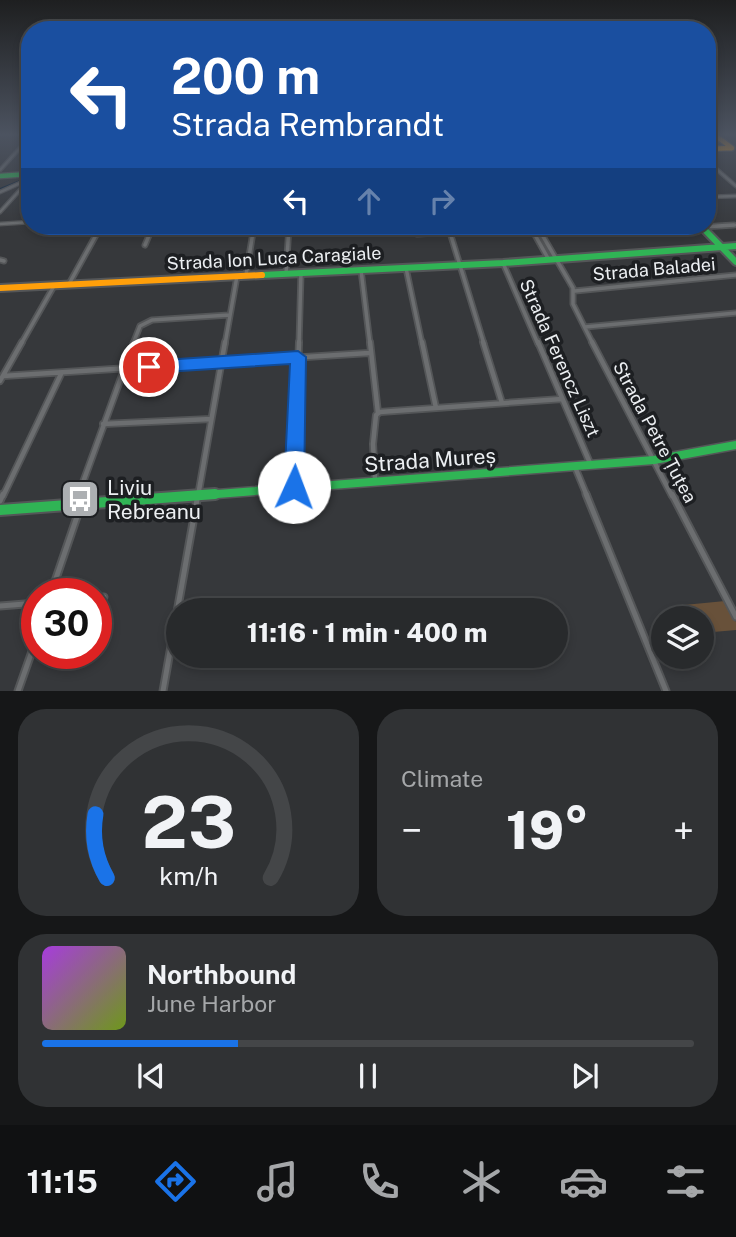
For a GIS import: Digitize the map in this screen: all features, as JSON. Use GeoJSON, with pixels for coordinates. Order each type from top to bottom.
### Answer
{"type":"FeatureCollection","features":[{"type":"Feature","properties":{"kind":"street"},"geometry":{"type":"LineString","coordinates":[[717,170],[736,186]]}},
{"type":"Feature","properties":{"kind":"street"},"geometry":{"type":"LineString","coordinates":[[0,173],[21,176]]}},
{"type":"Feature","properties":{"kind":"street"},"geometry":{"type":"LineString","coordinates":[[0,192],[21,182]]}},
{"type":"Feature","properties":{"kind":"street"},"geometry":{"type":"LineString","coordinates":[[0,212],[21,188]]}},
{"type":"Feature","properties":{"kind":"street"},"geometry":{"type":"LineString","coordinates":[[716,197],[736,196]]}},
{"type":"Feature","properties":{"kind":"street"},"geometry":{"type":"LineString","coordinates":[[0,224],[21,223]]}},
{"type":"Feature","properties":{"kind":"street"},"geometry":{"type":"LineString","coordinates":[[716,226],[736,225]]}},
{"type":"Feature","properties":{"kind":"street"},"geometry":{"type":"LineString","coordinates":[[69,284],[96,235]]}},
{"type":"Feature","properties":{"kind":"street"},"geometry":{"type":"LineString","coordinates":[[145,245],[149,235]]}},
{"type":"Feature","properties":{"kind":"street"},"geometry":{"type":"LineString","coordinates":[[246,275],[253,235]]}},
{"type":"Feature","properties":{"kind":"street"},"geometry":{"type":"LineString","coordinates":[[286,274],[288,235]]}},
{"type":"Feature","properties":{"kind":"street"},"geometry":{"type":"LineString","coordinates":[[451,235],[502,403]]}},
{"type":"Feature","properties":{"kind":"street","name":"Strada Petre Țuțea"},"geometry":{"type":"LineString","coordinates":[[536,235],[574,292],[573,304],[584,327],[736,617]]}},
{"type":"Feature","properties":{"kind":"street"},"geometry":{"type":"LineString","coordinates":[[541,235],[553,259]]}},
{"type":"Feature","properties":{"kind":"street"},"geometry":{"type":"LineString","coordinates":[[711,235],[736,262]]}},
{"type":"Feature","properties":{"kind":"street","name":"Strada Ion Luca Caragiale"},"geometry":{"type":"LineString","coordinates":[[0,288],[503,263],[736,246]]}},
{"type":"Feature","properties":{"kind":"street","name":"Strada Ferencz Liszt"},"geometry":{"type":"LineString","coordinates":[[503,263],[591,465]]}},
{"type":"Feature","properties":{"kind":"street"},"geometry":{"type":"LineString","coordinates":[[406,268],[436,408]]}},
{"type":"Feature","properties":{"kind":"street"},"geometry":{"type":"LineString","coordinates":[[361,270],[378,413],[373,444],[375,481]]}},
{"type":"Feature","properties":{"kind":"street"},"geometry":{"type":"LineString","coordinates":[[294,487],[301,273]]}},
{"type":"Feature","properties":{"kind":"street","name":"Strada Baladei"},"geometry":{"type":"LineString","coordinates":[[574,292],[736,275]]}},
{"type":"Feature","properties":{"kind":"street"},"geometry":{"type":"LineString","coordinates":[[163,691],[237,276]]}},
{"type":"Feature","properties":{"kind":"street"},"geometry":{"type":"LineString","coordinates":[[0,381],[55,285]]}},
{"type":"Feature","properties":{"kind":"street"},"geometry":{"type":"LineString","coordinates":[[584,327],[736,313]]}},
{"type":"Feature","properties":{"kind":"street"},"geometry":{"type":"LineString","coordinates":[[56,578],[103,424],[135,335],[145,322],[229,315]]}},
{"type":"Feature","properties":{"kind":"street"},"geometry":{"type":"LineString","coordinates":[[3,376],[369,353]]}},
{"type":"Feature","properties":{"kind":"street"},"geometry":{"type":"LineString","coordinates":[[0,502],[61,373]]}},
{"type":"Feature","properties":{"kind":"street"},"geometry":{"type":"LineString","coordinates":[[378,413],[562,399]]}},
{"type":"Feature","properties":{"kind":"street"},"geometry":{"type":"LineString","coordinates":[[103,424],[211,418]]}},
{"type":"Feature","properties":{"kind":"street"},"geometry":{"type":"LineString","coordinates":[[733,445],[736,453]]}},
{"type":"Feature","properties":{"kind":"street","name":"Strada Mureș"},"geometry":{"type":"LineString","coordinates":[[0,510],[654,460],[733,445]]}},
{"type":"Feature","properties":{"kind":"street"},"geometry":{"type":"LineString","coordinates":[[575,467],[666,691]]}},
{"type":"Feature","properties":{"kind":"street"},"geometry":{"type":"LineString","coordinates":[[0,606],[21,604]]}},
{"type":"Feature","properties":{"kind":"street"},"geometry":{"type":"LineString","coordinates":[[18,691],[26,669]]}},
{"type":"Feature","properties":{"kind":"shaded area"},"geometry":{"type":"Polygon","coordinates":[[[725,601],[736,622],[736,630],[714,632],[714,606],[684,605],[725,601]]]}},
{"type":"Feature","properties":{"kind":"waterway"},"geometry":{"type":"LineString","coordinates":[[0,189],[21,181]]}},
{"type":"Feature","properties":{"kind":"traffic: fast"},"geometry":{"type":"LineString","coordinates":[[0,176],[21,175]]}},
{"type":"Feature","properties":{"kind":"traffic: fast"},"geometry":{"type":"LineString","coordinates":[[710,235],[736,262]]}},
{"type":"Feature","properties":{"kind":"traffic: fast"},"geometry":{"type":"LineString","coordinates":[[262,275],[503,263],[736,246]]}},
{"type":"Feature","properties":{"kind":"traffic: fast"},"geometry":{"type":"LineString","coordinates":[[0,510],[575,467],[654,460],[736,445]]}},
{"type":"Feature","properties":{"kind":"traffic: slow"},"geometry":{"type":"LineString","coordinates":[[0,288],[262,275]]}},
{"type":"Feature","properties":{"kind":"place","name":"Liviu Rebreanu"},"geometry":{"type":"Point","coordinates":[80,499]}},
{"type":"Feature","properties":{"kind":"route"},"geometry":{"type":"LineString","coordinates":[[149,367],[298,357],[294,487]]}}]}
